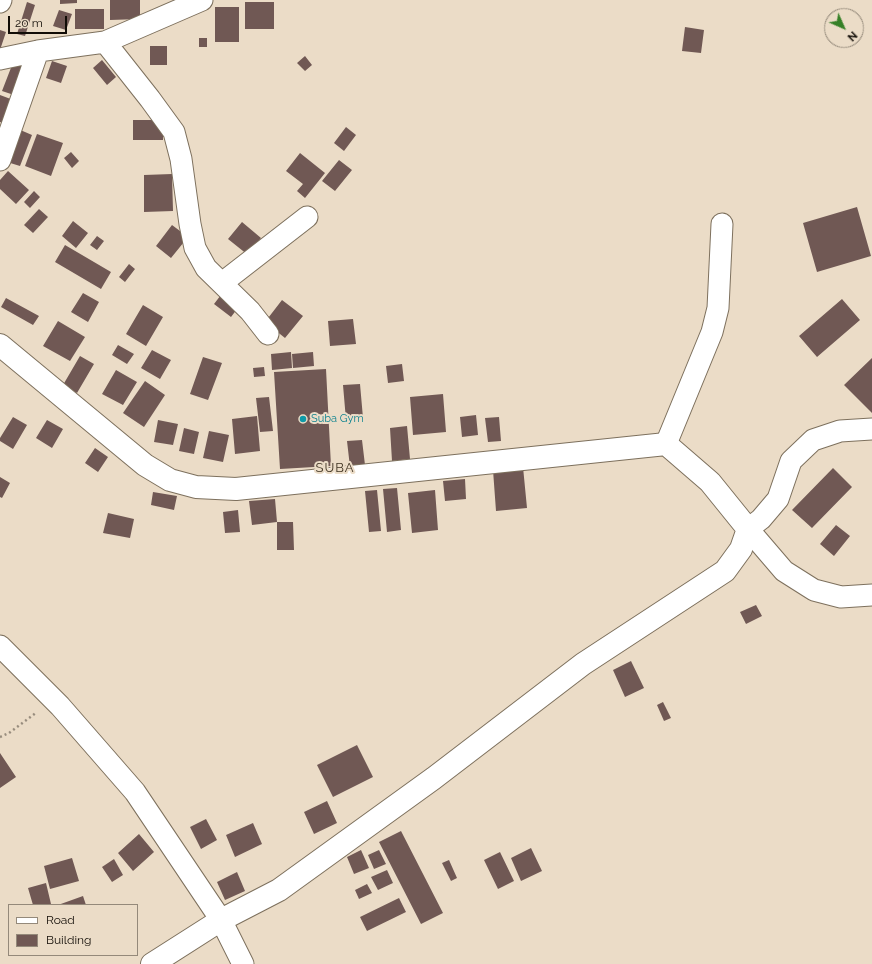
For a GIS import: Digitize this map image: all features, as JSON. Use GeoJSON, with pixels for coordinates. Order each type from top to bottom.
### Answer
{"type":"FeatureCollection","features":[{"type":"Feature","properties":{"kind":"street"},"geometry":{"type":"LineString","coordinates":[[0,59],[38,51],[105,42],[202,0]]}},
{"type":"Feature","properties":{"kind":"street"},"geometry":{"type":"LineString","coordinates":[[105,42],[174,132],[182,159],[190,224],[195,248],[206,268],[250,311],[268,334]]}},
{"type":"Feature","properties":{"kind":"street"},"geometry":{"type":"LineString","coordinates":[[0,160],[38,51]]}},
{"type":"Feature","properties":{"kind":"street"},"geometry":{"type":"LineString","coordinates":[[222,283],[307,217]]}},
{"type":"Feature","properties":{"kind":"street"},"geometry":{"type":"LineString","coordinates":[[666,444],[712,332],[718,308],[722,224]]}},
{"type":"Feature","properties":{"kind":"street"},"geometry":{"type":"LineString","coordinates":[[0,345],[145,465],[170,480],[196,487],[236,489],[666,444],[710,482],[784,571],[814,590],[841,597],[872,595]]}},
{"type":"Feature","properties":{"kind":"street"},"geometry":{"type":"LineString","coordinates":[[152,964],[221,920],[279,890],[434,778],[583,664],[725,571],[741,549],[748,528],[761,519],[778,500],[791,461],[813,440],[840,432],[872,429]]}},
{"type":"Feature","properties":{"kind":"street"},"geometry":{"type":"LineString","coordinates":[[0,646],[54,700],[135,792],[221,920],[243,964]]}},
{"type":"Feature","properties":{"kind":"path"},"geometry":{"type":"LineString","coordinates":[[0,737],[9,733],[54,700]]}},
{"type":"Feature","properties":{"kind":"building"},"geometry":{"type":"Polygon","coordinates":[[[60,0],[77,0],[77,3],[60,4],[60,0]]]}},
{"type":"Feature","properties":{"kind":"building"},"geometry":{"type":"Polygon","coordinates":[[[110,0],[140,0],[140,19],[110,20],[110,0]]]}},
{"type":"Feature","properties":{"kind":"building"},"geometry":{"type":"Polygon","coordinates":[[[27,2],[35,5],[25,36],[17,34],[27,2]]]}},
{"type":"Feature","properties":{"kind":"building"},"geometry":{"type":"Polygon","coordinates":[[[245,2],[274,2],[274,29],[245,29],[245,2]]]}},
{"type":"Feature","properties":{"kind":"building"},"geometry":{"type":"Polygon","coordinates":[[[215,7],[239,7],[239,42],[215,42],[215,7]]]}},
{"type":"Feature","properties":{"kind":"building"},"geometry":{"type":"Polygon","coordinates":[[[75,9],[104,9],[104,29],[75,29],[75,9]]]}},
{"type":"Feature","properties":{"kind":"building"},"geometry":{"type":"Polygon","coordinates":[[[59,10],[72,14],[66,30],[53,26],[59,10]]]}},
{"type":"Feature","properties":{"kind":"building"},"geometry":{"type":"Polygon","coordinates":[[[685,27],[704,30],[701,53],[682,51],[685,27]]]}},
{"type":"Feature","properties":{"kind":"building"},"geometry":{"type":"Polygon","coordinates":[[[0,30],[6,32],[0,50],[0,30]]]}},
{"type":"Feature","properties":{"kind":"building"},"geometry":{"type":"Polygon","coordinates":[[[199,38],[207,38],[207,47],[199,47],[199,38]]]}},
{"type":"Feature","properties":{"kind":"building"},"geometry":{"type":"Polygon","coordinates":[[[150,46],[167,46],[167,65],[150,65],[150,46]]]}},
{"type":"Feature","properties":{"kind":"building"},"geometry":{"type":"Polygon","coordinates":[[[305,56],[312,65],[305,71],[297,63],[305,56]]]}},
{"type":"Feature","properties":{"kind":"building"},"geometry":{"type":"Polygon","coordinates":[[[14,60],[31,66],[20,97],[2,91],[14,60]]]}},
{"type":"Feature","properties":{"kind":"building"},"geometry":{"type":"Polygon","coordinates":[[[102,60],[116,77],[107,85],[93,68],[102,60]]]}},
{"type":"Feature","properties":{"kind":"building"},"geometry":{"type":"Polygon","coordinates":[[[52,61],[67,66],[61,83],[46,78],[52,61]]]}},
{"type":"Feature","properties":{"kind":"building"},"geometry":{"type":"Polygon","coordinates":[[[0,95],[16,101],[7,124],[0,122],[0,95]]]}},
{"type":"Feature","properties":{"kind":"building"},"geometry":{"type":"Polygon","coordinates":[[[133,120],[163,120],[163,140],[133,140],[133,120]]]}},
{"type":"Feature","properties":{"kind":"building"},"geometry":{"type":"Polygon","coordinates":[[[346,127],[356,135],[344,151],[334,143],[346,127]]]}},
{"type":"Feature","properties":{"kind":"building"},"geometry":{"type":"Polygon","coordinates":[[[18,129],[32,135],[20,166],[7,162],[18,129]]]}},
{"type":"Feature","properties":{"kind":"building"},"geometry":{"type":"Polygon","coordinates":[[[37,134],[63,143],[51,176],[25,166],[37,134]]]}},
{"type":"Feature","properties":{"kind":"building"},"geometry":{"type":"Polygon","coordinates":[[[71,152],[79,161],[72,168],[64,158],[71,152]]]}},
{"type":"Feature","properties":{"kind":"building"},"geometry":{"type":"Polygon","coordinates":[[[300,153],[325,173],[305,198],[297,191],[303,184],[286,171],[300,153]]]}},
{"type":"Feature","properties":{"kind":"building"},"geometry":{"type":"Polygon","coordinates":[[[339,160],[352,170],[335,191],[322,181],[339,160]]]}},
{"type":"Feature","properties":{"kind":"building"},"geometry":{"type":"Polygon","coordinates":[[[8,171],[29,190],[16,204],[0,189],[0,180],[8,171]]]}},
{"type":"Feature","properties":{"kind":"building"},"geometry":{"type":"Polygon","coordinates":[[[172,174],[173,211],[144,212],[144,175],[172,174]]]}},
{"type":"Feature","properties":{"kind":"building"},"geometry":{"type":"Polygon","coordinates":[[[34,191],[40,197],[30,208],[24,202],[34,191]]]}},
{"type":"Feature","properties":{"kind":"building"},"geometry":{"type":"Polygon","coordinates":[[[857,207],[871,256],[817,272],[803,223],[857,207]]]}},
{"type":"Feature","properties":{"kind":"building"},"geometry":{"type":"Polygon","coordinates":[[[39,209],[48,217],[33,233],[24,225],[39,209]]]}},
{"type":"Feature","properties":{"kind":"building"},"geometry":{"type":"Polygon","coordinates":[[[73,221],[88,233],[76,248],[62,236],[73,221]]]}},
{"type":"Feature","properties":{"kind":"building"},"geometry":{"type":"Polygon","coordinates":[[[242,222],[261,238],[248,255],[228,239],[242,222]]]}},
{"type":"Feature","properties":{"kind":"building"},"geometry":{"type":"Polygon","coordinates":[[[172,225],[188,237],[171,258],[156,246],[172,225]]]}},
{"type":"Feature","properties":{"kind":"building"},"geometry":{"type":"Polygon","coordinates":[[[97,236],[104,241],[97,250],[90,245],[97,236]]]}},
{"type":"Feature","properties":{"kind":"building"},"geometry":{"type":"Polygon","coordinates":[[[65,245],[111,272],[101,289],[55,262],[65,245]]]}},
{"type":"Feature","properties":{"kind":"building"},"geometry":{"type":"Polygon","coordinates":[[[129,264],[135,269],[125,282],[119,277],[129,264]]]}},
{"type":"Feature","properties":{"kind":"building"},"geometry":{"type":"Polygon","coordinates":[[[224,291],[240,305],[231,317],[214,304],[224,291]]]}},
{"type":"Feature","properties":{"kind":"building"},"geometry":{"type":"Polygon","coordinates":[[[83,293],[99,302],[88,322],[71,312],[83,293]]]}},
{"type":"Feature","properties":{"kind":"building"},"geometry":{"type":"Polygon","coordinates":[[[6,298],[39,316],[33,325],[1,307],[6,298]]]}},
{"type":"Feature","properties":{"kind":"building"},"geometry":{"type":"Polygon","coordinates":[[[842,299],[860,320],[817,357],[799,336],[842,299]]]}},
{"type":"Feature","properties":{"kind":"building"},"geometry":{"type":"Polygon","coordinates":[[[282,300],[303,316],[285,338],[265,322],[282,300]]]}},
{"type":"Feature","properties":{"kind":"building"},"geometry":{"type":"Polygon","coordinates":[[[143,305],[163,317],[146,346],[126,334],[143,305]]]}},
{"type":"Feature","properties":{"kind":"building"},"geometry":{"type":"Polygon","coordinates":[[[353,319],[356,344],[330,346],[328,321],[353,319]]]}},
{"type":"Feature","properties":{"kind":"building"},"geometry":{"type":"Polygon","coordinates":[[[58,321],[85,337],[70,361],[43,346],[58,321]]]}},
{"type":"Feature","properties":{"kind":"building"},"geometry":{"type":"Polygon","coordinates":[[[118,345],[134,354],[127,364],[112,355],[118,345]]]}},
{"type":"Feature","properties":{"kind":"building"},"geometry":{"type":"Polygon","coordinates":[[[152,350],[171,360],[160,379],[141,368],[152,350]]]}},
{"type":"Feature","properties":{"kind":"building"},"geometry":{"type":"Polygon","coordinates":[[[291,352],[292,368],[272,370],[271,354],[291,352]]]}},
{"type":"Feature","properties":{"kind":"building"},"geometry":{"type":"Polygon","coordinates":[[[313,352],[314,366],[293,368],[292,354],[313,352]]]}},
{"type":"Feature","properties":{"kind":"building"},"geometry":{"type":"Polygon","coordinates":[[[80,356],[94,364],[77,393],[63,385],[80,356]]]}},
{"type":"Feature","properties":{"kind":"building"},"geometry":{"type":"Polygon","coordinates":[[[203,357],[222,363],[208,400],[190,394],[203,357]]]}},
{"type":"Feature","properties":{"kind":"building"},"geometry":{"type":"Polygon","coordinates":[[[872,358],[872,413],[844,385],[872,358]]]}},
{"type":"Feature","properties":{"kind":"building"},"geometry":{"type":"Polygon","coordinates":[[[402,364],[404,381],[388,383],[386,366],[402,364]]]}},
{"type":"Feature","properties":{"kind":"building"},"geometry":{"type":"Polygon","coordinates":[[[264,367],[265,376],[254,377],[253,368],[264,367]]]}},
{"type":"Feature","properties":{"kind":"building","name":"Suba Gym"},"geometry":{"type":"Polygon","coordinates":[[[326,369],[331,466],[280,469],[274,372],[326,369]]]}},
{"type":"Feature","properties":{"kind":"building"},"geometry":{"type":"Polygon","coordinates":[[[116,370],[137,382],[123,405],[102,394],[116,370]]]}},
{"type":"Feature","properties":{"kind":"building"},"geometry":{"type":"Polygon","coordinates":[[[145,381],[165,395],[144,427],[123,413],[145,381]]]}},
{"type":"Feature","properties":{"kind":"building"},"geometry":{"type":"Polygon","coordinates":[[[360,384],[363,418],[346,420],[343,385],[360,384]]]}},
{"type":"Feature","properties":{"kind":"building"},"geometry":{"type":"Polygon","coordinates":[[[443,394],[446,432],[413,435],[410,397],[443,394]]]}},
{"type":"Feature","properties":{"kind":"building"},"geometry":{"type":"Polygon","coordinates":[[[269,397],[273,431],[260,432],[256,398],[269,397]]]}},
{"type":"Feature","properties":{"kind":"building"},"geometry":{"type":"Polygon","coordinates":[[[476,415],[478,435],[462,437],[460,417],[476,415]]]}},
{"type":"Feature","properties":{"kind":"building"},"geometry":{"type":"Polygon","coordinates":[[[257,416],[260,451],[235,454],[232,419],[257,416]]]}},
{"type":"Feature","properties":{"kind":"building"},"geometry":{"type":"Polygon","coordinates":[[[13,417],[27,425],[13,449],[0,441],[0,438],[13,417]]]}},
{"type":"Feature","properties":{"kind":"building"},"geometry":{"type":"Polygon","coordinates":[[[499,417],[501,441],[488,442],[485,418],[499,417]]]}},
{"type":"Feature","properties":{"kind":"building"},"geometry":{"type":"Polygon","coordinates":[[[47,420],[63,429],[52,448],[36,438],[47,420]]]}},
{"type":"Feature","properties":{"kind":"building"},"geometry":{"type":"Polygon","coordinates":[[[158,420],[178,424],[173,445],[154,442],[158,420]]]}},
{"type":"Feature","properties":{"kind":"building"},"geometry":{"type":"Polygon","coordinates":[[[407,426],[410,459],[392,461],[390,428],[407,426]]]}},
{"type":"Feature","properties":{"kind":"building"},"geometry":{"type":"Polygon","coordinates":[[[184,428],[199,432],[194,454],[179,451],[184,428]]]}},
{"type":"Feature","properties":{"kind":"building"},"geometry":{"type":"Polygon","coordinates":[[[209,431],[229,435],[223,462],[203,458],[209,431]]]}},
{"type":"Feature","properties":{"kind":"building"},"geometry":{"type":"Polygon","coordinates":[[[362,440],[365,465],[350,467],[347,441],[362,440]]]}},
{"type":"Feature","properties":{"kind":"building"},"geometry":{"type":"Polygon","coordinates":[[[95,448],[108,457],[98,472],[85,463],[95,448]]]}},
{"type":"Feature","properties":{"kind":"building"},"geometry":{"type":"Polygon","coordinates":[[[523,467],[527,508],[496,511],[493,470],[523,467]]]}},
{"type":"Feature","properties":{"kind":"building"},"geometry":{"type":"Polygon","coordinates":[[[833,468],[852,487],[812,528],[792,510],[833,468]]]}},
{"type":"Feature","properties":{"kind":"building"},"geometry":{"type":"Polygon","coordinates":[[[0,477],[10,483],[2,498],[0,497],[0,477]]]}},
{"type":"Feature","properties":{"kind":"building"},"geometry":{"type":"Polygon","coordinates":[[[465,479],[466,499],[445,501],[443,481],[465,479]]]}},
{"type":"Feature","properties":{"kind":"building"},"geometry":{"type":"Polygon","coordinates":[[[397,488],[401,530],[387,532],[383,489],[397,488]]]}},
{"type":"Feature","properties":{"kind":"building"},"geometry":{"type":"Polygon","coordinates":[[[377,490],[381,531],[369,532],[365,491],[377,490]]]}},
{"type":"Feature","properties":{"kind":"building"},"geometry":{"type":"Polygon","coordinates":[[[435,490],[438,530],[412,533],[408,493],[435,490]]]}},
{"type":"Feature","properties":{"kind":"building"},"geometry":{"type":"Polygon","coordinates":[[[153,492],[177,496],[174,510],[151,505],[153,492]]]}},
{"type":"Feature","properties":{"kind":"building"},"geometry":{"type":"Polygon","coordinates":[[[275,499],[277,522],[252,525],[249,501],[275,499]]]}},
{"type":"Feature","properties":{"kind":"building"},"geometry":{"type":"Polygon","coordinates":[[[238,510],[240,532],[225,533],[223,512],[238,510]]]}},
{"type":"Feature","properties":{"kind":"building"},"geometry":{"type":"Polygon","coordinates":[[[108,513],[134,519],[130,538],[103,533],[108,513]]]}},
{"type":"Feature","properties":{"kind":"building"},"geometry":{"type":"Polygon","coordinates":[[[277,522],[293,522],[294,550],[277,550],[277,522]]]}},
{"type":"Feature","properties":{"kind":"building"},"geometry":{"type":"Polygon","coordinates":[[[836,525],[850,536],[834,556],[820,544],[836,525]]]}},
{"type":"Feature","properties":{"kind":"building"},"geometry":{"type":"Polygon","coordinates":[[[756,605],[762,616],[746,624],[740,612],[756,605]]]}},
{"type":"Feature","properties":{"kind":"building"},"geometry":{"type":"Polygon","coordinates":[[[631,661],[644,688],[625,697],[613,670],[631,661]]]}},
{"type":"Feature","properties":{"kind":"building"},"geometry":{"type":"Polygon","coordinates":[[[663,702],[671,718],[664,721],[657,705],[663,702]]]}},
{"type":"Feature","properties":{"kind":"building"},"geometry":{"type":"Polygon","coordinates":[[[357,745],[373,777],[333,797],[317,765],[357,745]]]}},
{"type":"Feature","properties":{"kind":"building"},"geometry":{"type":"Polygon","coordinates":[[[0,753],[16,777],[0,788],[0,753]]]}},
{"type":"Feature","properties":{"kind":"building"},"geometry":{"type":"Polygon","coordinates":[[[327,801],[337,823],[314,834],[304,812],[327,801]]]}},
{"type":"Feature","properties":{"kind":"building"},"geometry":{"type":"Polygon","coordinates":[[[206,819],[217,840],[201,849],[190,827],[206,819]]]}},
{"type":"Feature","properties":{"kind":"building"},"geometry":{"type":"Polygon","coordinates":[[[253,823],[262,844],[235,857],[226,835],[253,823]]]}},
{"type":"Feature","properties":{"kind":"building"},"geometry":{"type":"Polygon","coordinates":[[[401,831],[443,913],[421,924],[379,842],[401,831]]]}},
{"type":"Feature","properties":{"kind":"building"},"geometry":{"type":"Polygon","coordinates":[[[139,834],[154,852],[133,871],[118,853],[139,834]]]}},
{"type":"Feature","properties":{"kind":"building"},"geometry":{"type":"Polygon","coordinates":[[[531,848],[542,871],[521,881],[511,858],[531,848]]]}},
{"type":"Feature","properties":{"kind":"building"},"geometry":{"type":"Polygon","coordinates":[[[361,850],[369,868],[354,874],[347,857],[361,850]]]}},
{"type":"Feature","properties":{"kind":"building"},"geometry":{"type":"Polygon","coordinates":[[[379,850],[386,864],[374,869],[368,855],[379,850]]]}},
{"type":"Feature","properties":{"kind":"building"},"geometry":{"type":"Polygon","coordinates":[[[500,852],[514,881],[498,889],[484,860],[500,852]]]}},
{"type":"Feature","properties":{"kind":"building"},"geometry":{"type":"Polygon","coordinates":[[[72,858],[79,881],[50,889],[44,866],[72,858]]]}},
{"type":"Feature","properties":{"kind":"building"},"geometry":{"type":"Polygon","coordinates":[[[114,859],[123,875],[112,882],[102,867],[114,859]]]}},
{"type":"Feature","properties":{"kind":"building"},"geometry":{"type":"Polygon","coordinates":[[[449,860],[457,878],[451,881],[442,863],[449,860]]]}},
{"type":"Feature","properties":{"kind":"building"},"geometry":{"type":"Polygon","coordinates":[[[387,870],[393,883],[378,890],[371,877],[387,870]]]}},
{"type":"Feature","properties":{"kind":"building"},"geometry":{"type":"Polygon","coordinates":[[[237,872],[245,891],[225,900],[217,882],[237,872]]]}},
{"type":"Feature","properties":{"kind":"building"},"geometry":{"type":"Polygon","coordinates":[[[46,883],[51,904],[33,904],[28,888],[46,883]]]}},
{"type":"Feature","properties":{"kind":"building"},"geometry":{"type":"Polygon","coordinates":[[[367,884],[372,893],[359,899],[355,890],[367,884]]]}},
{"type":"Feature","properties":{"kind":"building"},"geometry":{"type":"Polygon","coordinates":[[[83,896],[86,904],[61,904],[83,896]]]}},
{"type":"Feature","properties":{"kind":"building"},"geometry":{"type":"Polygon","coordinates":[[[399,898],[406,912],[367,931],[360,917],[399,898]]]}},
{"type":"Feature","properties":{"kind":"place","name":"Suba Gym"},"geometry":{"type":"Point","coordinates":[303,419]}},
{"type":"Feature","properties":{"kind":"district","name":"SUBA"},"geometry":{"type":"Point","coordinates":[335,468]}}]}
